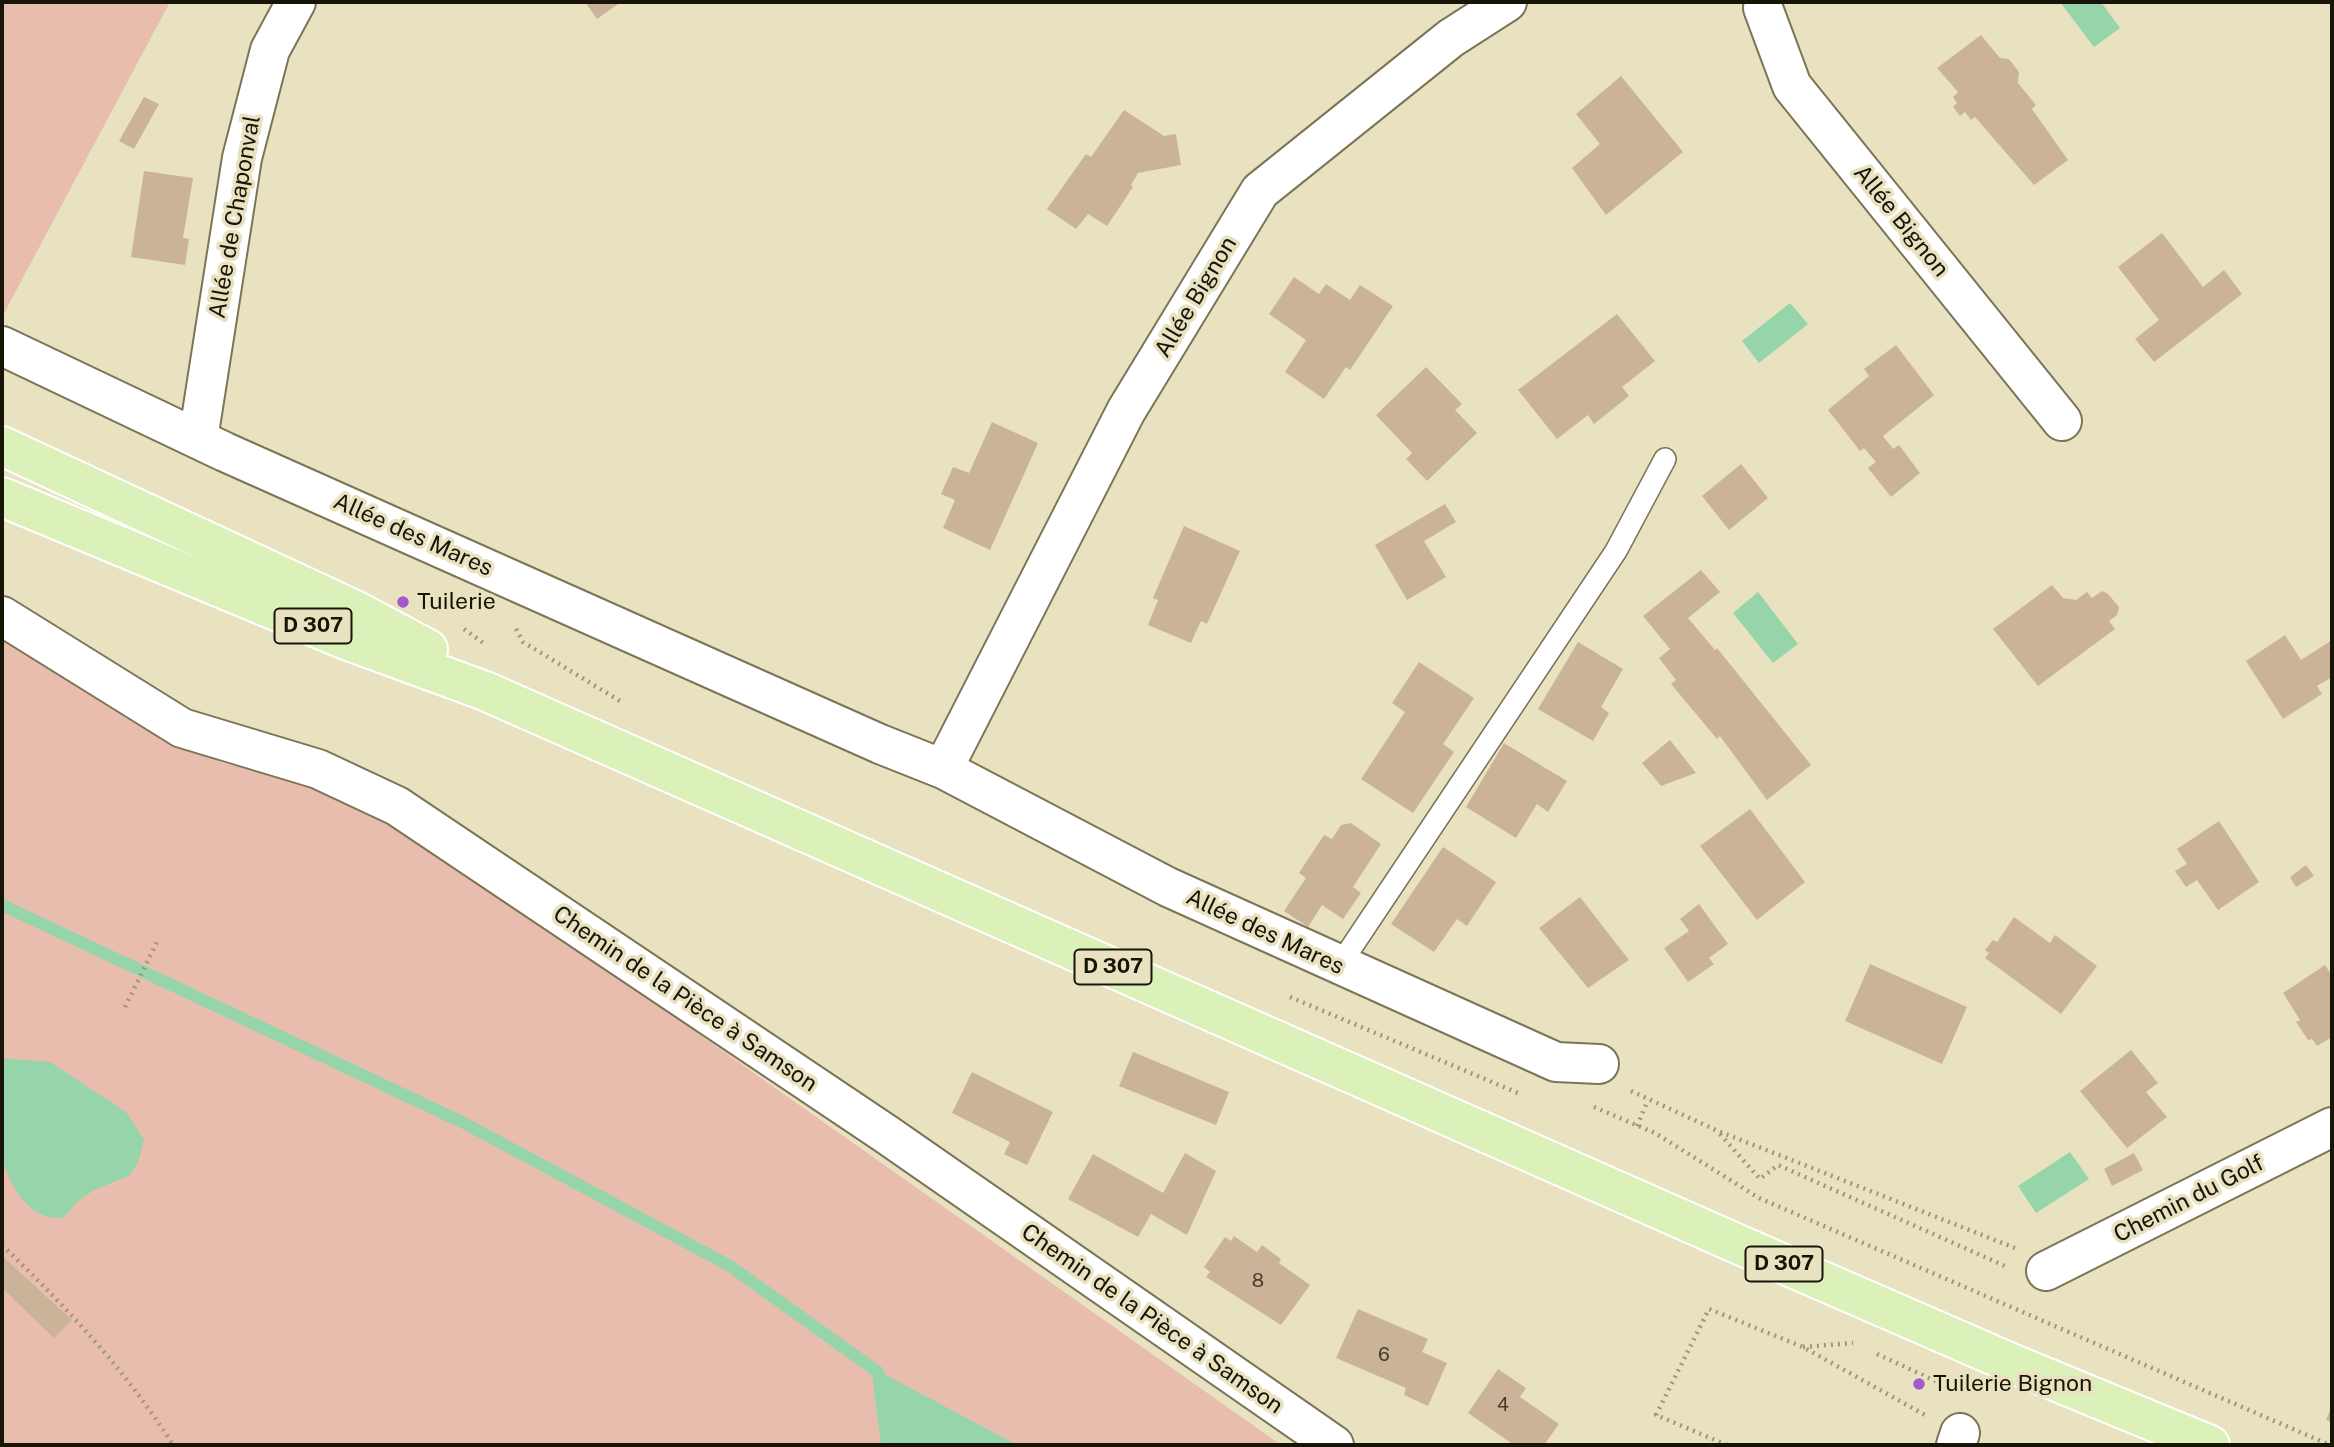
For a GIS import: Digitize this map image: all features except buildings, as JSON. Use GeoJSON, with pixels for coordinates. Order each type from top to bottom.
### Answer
{"type":"FeatureCollection","features":[{"type":"Feature","properties":{"kind":"main road","name":"D 307"},"geometry":{"type":"LineString","coordinates":[[2,446],[357,611],[625,752]]}},
{"type":"Feature","properties":{"kind":"main road","name":"D 307"},"geometry":{"type":"LineString","coordinates":[[2,498],[346,640],[485,691],[2199,1445]]}},
{"type":"Feature","properties":{"kind":"main road","name":"D 307"},"geometry":{"type":"LineString","coordinates":[[2127,1412],[2210,1445]]}},
{"type":"Feature","properties":{"kind":"street","name":"Allée de Chaponval"},"geometry":{"type":"LineString","coordinates":[[198,439],[242,158],[270,50],[296,2]]}},
{"type":"Feature","properties":{"kind":"street","name":"Allée Bignon"},"geometry":{"type":"LineString","coordinates":[[943,769],[1126,411],[1260,191],[1451,38],[1507,2]]}},
{"type":"Feature","properties":{"kind":"street","name":"Allée Bignon"},"geometry":{"type":"LineString","coordinates":[[1755,4],[1792,86],[2062,421]]}},
{"type":"Feature","properties":{"kind":"street","name":"Allée des Mares"},"geometry":{"type":"LineString","coordinates":[[2,346],[198,439],[880,744],[943,769],[1168,887],[1339,966],[1556,1062],[1599,1064]]}},
{"type":"Feature","properties":{"kind":"street","name":"Chemin de la Pièce à Samson"},"geometry":{"type":"LineString","coordinates":[[2,616],[182,728],[318,769],[397,807],[898,1142],[1334,1445]]}},
{"type":"Feature","properties":{"kind":"street","name":"Chemin du Golf"},"geometry":{"type":"LineString","coordinates":[[2046,1271],[2332,1127]]}},
{"type":"Feature","properties":{"kind":"lane"},"geometry":{"type":"LineString","coordinates":[[1339,966],[1616,551],[1665,459]]}},
{"type":"Feature","properties":{"kind":"path"},"geometry":{"type":"LineString","coordinates":[[125,1006],[158,940]]}},
{"type":"Feature","properties":{"kind":"path"},"geometry":{"type":"LineString","coordinates":[[1599,1064],[1614,1081],[1648,1100],[1718,1131],[2026,1252],[2046,1271]]}},
{"type":"Feature","properties":{"kind":"path"},"geometry":{"type":"LineString","coordinates":[[1637,1126],[1648,1100]]}},
{"type":"Feature","properties":{"kind":"path"},"geometry":{"type":"LineString","coordinates":[[1718,1131],[1760,1179],[1778,1166],[2026,1276],[2046,1271]]}},
{"type":"Feature","properties":{"kind":"path"},"geometry":{"type":"LineString","coordinates":[[2,1245],[65,1306],[99,1344],[143,1398],[173,1445]]}},
{"type":"Feature","properties":{"kind":"path"},"geometry":{"type":"LineString","coordinates":[[1727,1445],[1656,1415],[1709,1309],[1802,1347],[1958,1439]]}},
{"type":"Feature","properties":{"kind":"path"},"geometry":{"type":"LineString","coordinates":[[1802,1347],[1849,1342],[1861,1347]]}},
{"type":"Feature","properties":{"kind":"path"},"geometry":{"type":"LineString","coordinates":[[1872,1352],[1953,1388]]}},
{"type":"Feature","properties":{"kind":"shaded area"},"geometry":{"type":"Polygon","coordinates":[[[2,2],[170,2],[2,317],[2,2]]]}},
{"type":"Feature","properties":{"kind":"shaded area"},"geometry":{"type":"Polygon","coordinates":[[[2060,2],[2101,2],[2120,28],[2094,47],[2060,2]]]}},
{"type":"Feature","properties":{"kind":"shaded area"},"geometry":{"type":"Polygon","coordinates":[[[1790,303],[1808,324],[1759,363],[1742,341],[1790,303]]]}},
{"type":"Feature","properties":{"kind":"shaded area"},"geometry":{"type":"Polygon","coordinates":[[[1758,592],[1798,644],[1773,663],[1733,613],[1758,592]]]}},
{"type":"Feature","properties":{"kind":"shaded area"},"geometry":{"type":"Polygon","coordinates":[[[2,635],[139,722],[222,763],[308,781],[390,816],[1281,1445],[2,1445],[2,635]]]}},
{"type":"Feature","properties":{"kind":"shaded area"},"geometry":{"type":"Polygon","coordinates":[[[2,1058],[50,1062],[126,1112],[144,1140],[138,1162],[129,1176],[94,1190],[78,1201],[63,1218],[52,1218],[32,1209],[11,1182],[3,1160],[2,1058]]]}},
{"type":"Feature","properties":{"kind":"shaded area"},"geometry":{"type":"Polygon","coordinates":[[[2070,1152],[2089,1179],[2036,1213],[2018,1186],[2070,1152]]]}},
{"type":"Feature","properties":{"kind":"shaded area"},"geometry":{"type":"Polygon","coordinates":[[[871,1367],[1017,1445],[881,1445],[871,1367]]]}},
{"type":"Feature","properties":{"kind":"waterway"},"geometry":{"type":"LineString","coordinates":[[2,905],[464,1123],[730,1266],[878,1372]]}},
{"type":"Feature","properties":{"kind":"place","name":"Tuilerie"},"geometry":{"type":"Point","coordinates":[403,602]}},
{"type":"Feature","properties":{"kind":"place","name":"Tuilerie Bignon"},"geometry":{"type":"Point","coordinates":[1919,1384]}}]}
